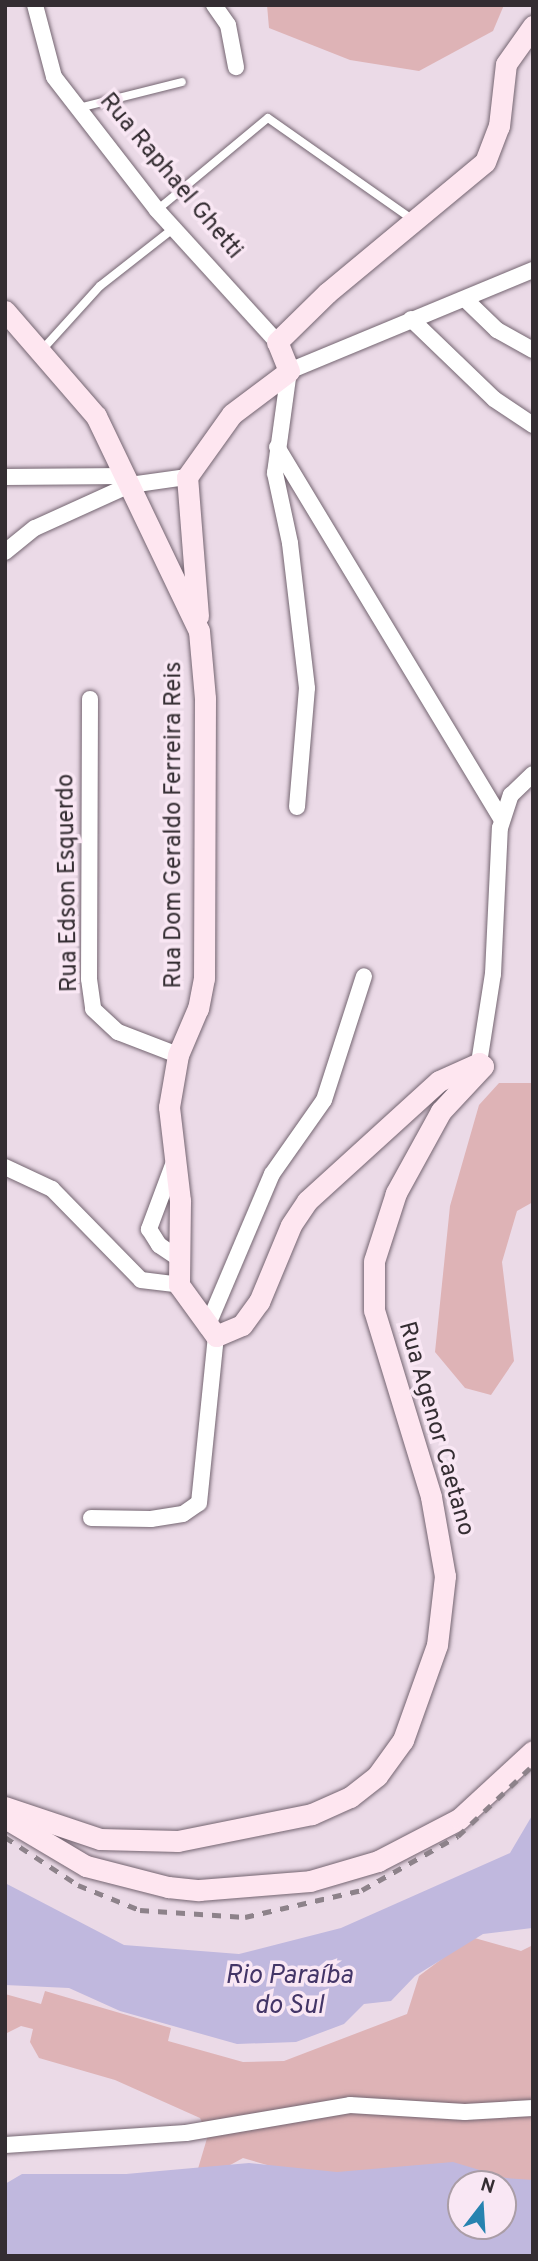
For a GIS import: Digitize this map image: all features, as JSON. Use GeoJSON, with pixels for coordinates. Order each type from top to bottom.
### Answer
{"type":"FeatureCollection","features":[{"type":"Feature","properties":{"kind":"street","name":"Rua Raphael Ghetti"},"geometry":{"type":"LineString","coordinates":[[35,5],[54,77],[157,210],[277,342],[289,371]]}},
{"type":"Feature","properties":{"kind":"street"},"geometry":{"type":"LineString","coordinates":[[214,5],[228,24],[236,67]]}},
{"type":"Feature","properties":{"kind":"street"},"geometry":{"type":"LineString","coordinates":[[277,342],[327,293],[416,222],[485,162],[499,126],[506,64],[533,26]]}},
{"type":"Feature","properties":{"kind":"street"},"geometry":{"type":"LineString","coordinates":[[199,631],[187,477],[232,414],[289,371],[411,319],[467,301],[533,270]]}},
{"type":"Feature","properties":{"kind":"street"},"geometry":{"type":"LineString","coordinates":[[467,301],[497,330],[533,350]]}},
{"type":"Feature","properties":{"kind":"street","name":"Rua Dom Geraldo Ferreira Reis"},"geometry":{"type":"LineString","coordinates":[[5,311],[96,416],[199,631],[205,698],[204,978],[198,1009],[178,1055],[169,1107],[181,1216],[177,1257],[178,1285]]}},
{"type":"Feature","properties":{"kind":"street"},"geometry":{"type":"LineString","coordinates":[[411,319],[494,400],[533,425]]}},
{"type":"Feature","properties":{"kind":"street"},"geometry":{"type":"LineString","coordinates":[[289,371],[277,447],[276,483],[290,543],[307,688],[297,807]]}},
{"type":"Feature","properties":{"kind":"street"},"geometry":{"type":"LineString","coordinates":[[277,447],[501,818]]}},
{"type":"Feature","properties":{"kind":"street"},"geometry":{"type":"LineString","coordinates":[[5,477],[128,481],[187,477]]}},
{"type":"Feature","properties":{"kind":"street"},"geometry":{"type":"LineString","coordinates":[[5,552],[35,528],[128,481]]}},
{"type":"Feature","properties":{"kind":"street","name":"Rua Edson Esquerdo"},"geometry":{"type":"LineString","coordinates":[[90,699],[89,979],[93,1009],[118,1032],[178,1055]]}},
{"type":"Feature","properties":{"kind":"street","name":"Rua Agenor Caetano"},"geometry":{"type":"LineString","coordinates":[[5,1807],[100,1839],[178,1841],[312,1814],[350,1797],[377,1776],[403,1740],[437,1645],[445,1576],[431,1497],[374,1310],[373,1274],[396,1193],[441,1111],[482,1071],[478,1063],[493,974],[501,818],[511,795],[533,774]]}},
{"type":"Feature","properties":{"kind":"street"},"geometry":{"type":"LineString","coordinates":[[91,1518],[151,1518],[183,1514],[199,1503],[211,1332],[272,1174],[324,1100],[364,976]]}},
{"type":"Feature","properties":{"kind":"street"},"geometry":{"type":"LineString","coordinates":[[211,1332],[242,1325],[259,1302],[291,1225],[307,1201],[427,1091],[478,1063]]}},
{"type":"Feature","properties":{"kind":"street"},"geometry":{"type":"LineString","coordinates":[[175,1160],[149,1229],[159,1245],[177,1257]]}},
{"type":"Feature","properties":{"kind":"street"},"geometry":{"type":"LineString","coordinates":[[5,1167],[52,1189],[141,1280],[178,1285],[211,1332]]}},
{"type":"Feature","properties":{"kind":"street"},"geometry":{"type":"LineString","coordinates":[[5,1818],[86,1866],[168,1887],[199,1890],[310,1881],[378,1861],[459,1819],[533,1751]]}},
{"type":"Feature","properties":{"kind":"street"},"geometry":{"type":"LineString","coordinates":[[5,2145],[187,2133],[350,2105],[465,2112],[533,2108]]}},
{"type":"Feature","properties":{"kind":"lane"},"geometry":{"type":"LineString","coordinates":[[79,108],[183,82]]}},
{"type":"Feature","properties":{"kind":"lane"},"geometry":{"type":"LineString","coordinates":[[157,210],[268,118],[416,222]]}},
{"type":"Feature","properties":{"kind":"lane"},"geometry":{"type":"LineString","coordinates":[[41,351],[100,286],[174,228]]}},
{"type":"Feature","properties":{"kind":"shaded area"},"geometry":{"type":"Polygon","coordinates":[[[267,5],[504,5],[493,31],[419,71],[350,60],[269,28],[267,5]]]}},
{"type":"Feature","properties":{"kind":"shaded area"},"geometry":{"type":"Polygon","coordinates":[[[499,1083],[533,1083],[533,1202],[517,1211],[502,1262],[514,1361],[491,1395],[465,1388],[435,1352],[450,1206],[479,1105],[499,1083]]]}},
{"type":"Feature","properties":{"kind":"shaded area"},"geometry":{"type":"Polygon","coordinates":[[[471,1937],[521,1951],[533,1945],[533,2187],[517,2182],[517,2170],[447,2170],[447,2186],[382,2198],[243,2158],[210,2176],[197,2172],[208,2135],[200,2118],[115,2080],[39,2058],[30,2042],[33,2029],[21,2026],[5,2034],[5,1994],[41,2004],[45,1991],[171,2028],[168,2041],[243,2062],[284,2061],[407,2014],[419,1976],[471,1937]]]}},
{"type":"Feature","properties":{"kind":"water","name":"Rio Paraíba do Sul"},"geometry":{"type":"Polygon","coordinates":[[[533,1814],[532,1928],[483,1934],[415,1976],[391,2001],[364,2004],[344,2024],[296,2042],[237,2044],[120,2011],[69,1988],[5,1985],[5,1883],[124,1945],[239,1954],[341,1928],[510,1853],[533,1814]]]}},
{"type":"Feature","properties":{"kind":"water"},"geometry":{"type":"Polygon","coordinates":[[[453,2162],[480,2170],[447,2170],[447,2240],[517,2240],[517,2179],[533,2180],[533,2256],[5,2256],[5,2184],[22,2174],[126,2174],[249,2163],[337,2172],[453,2162]]]}},
{"type":"Feature","properties":{"kind":"railway"},"geometry":{"type":"LineString","coordinates":[[5,1837],[78,1885],[140,1910],[245,1917],[362,1890],[458,1836],[533,1765]]}}]}
